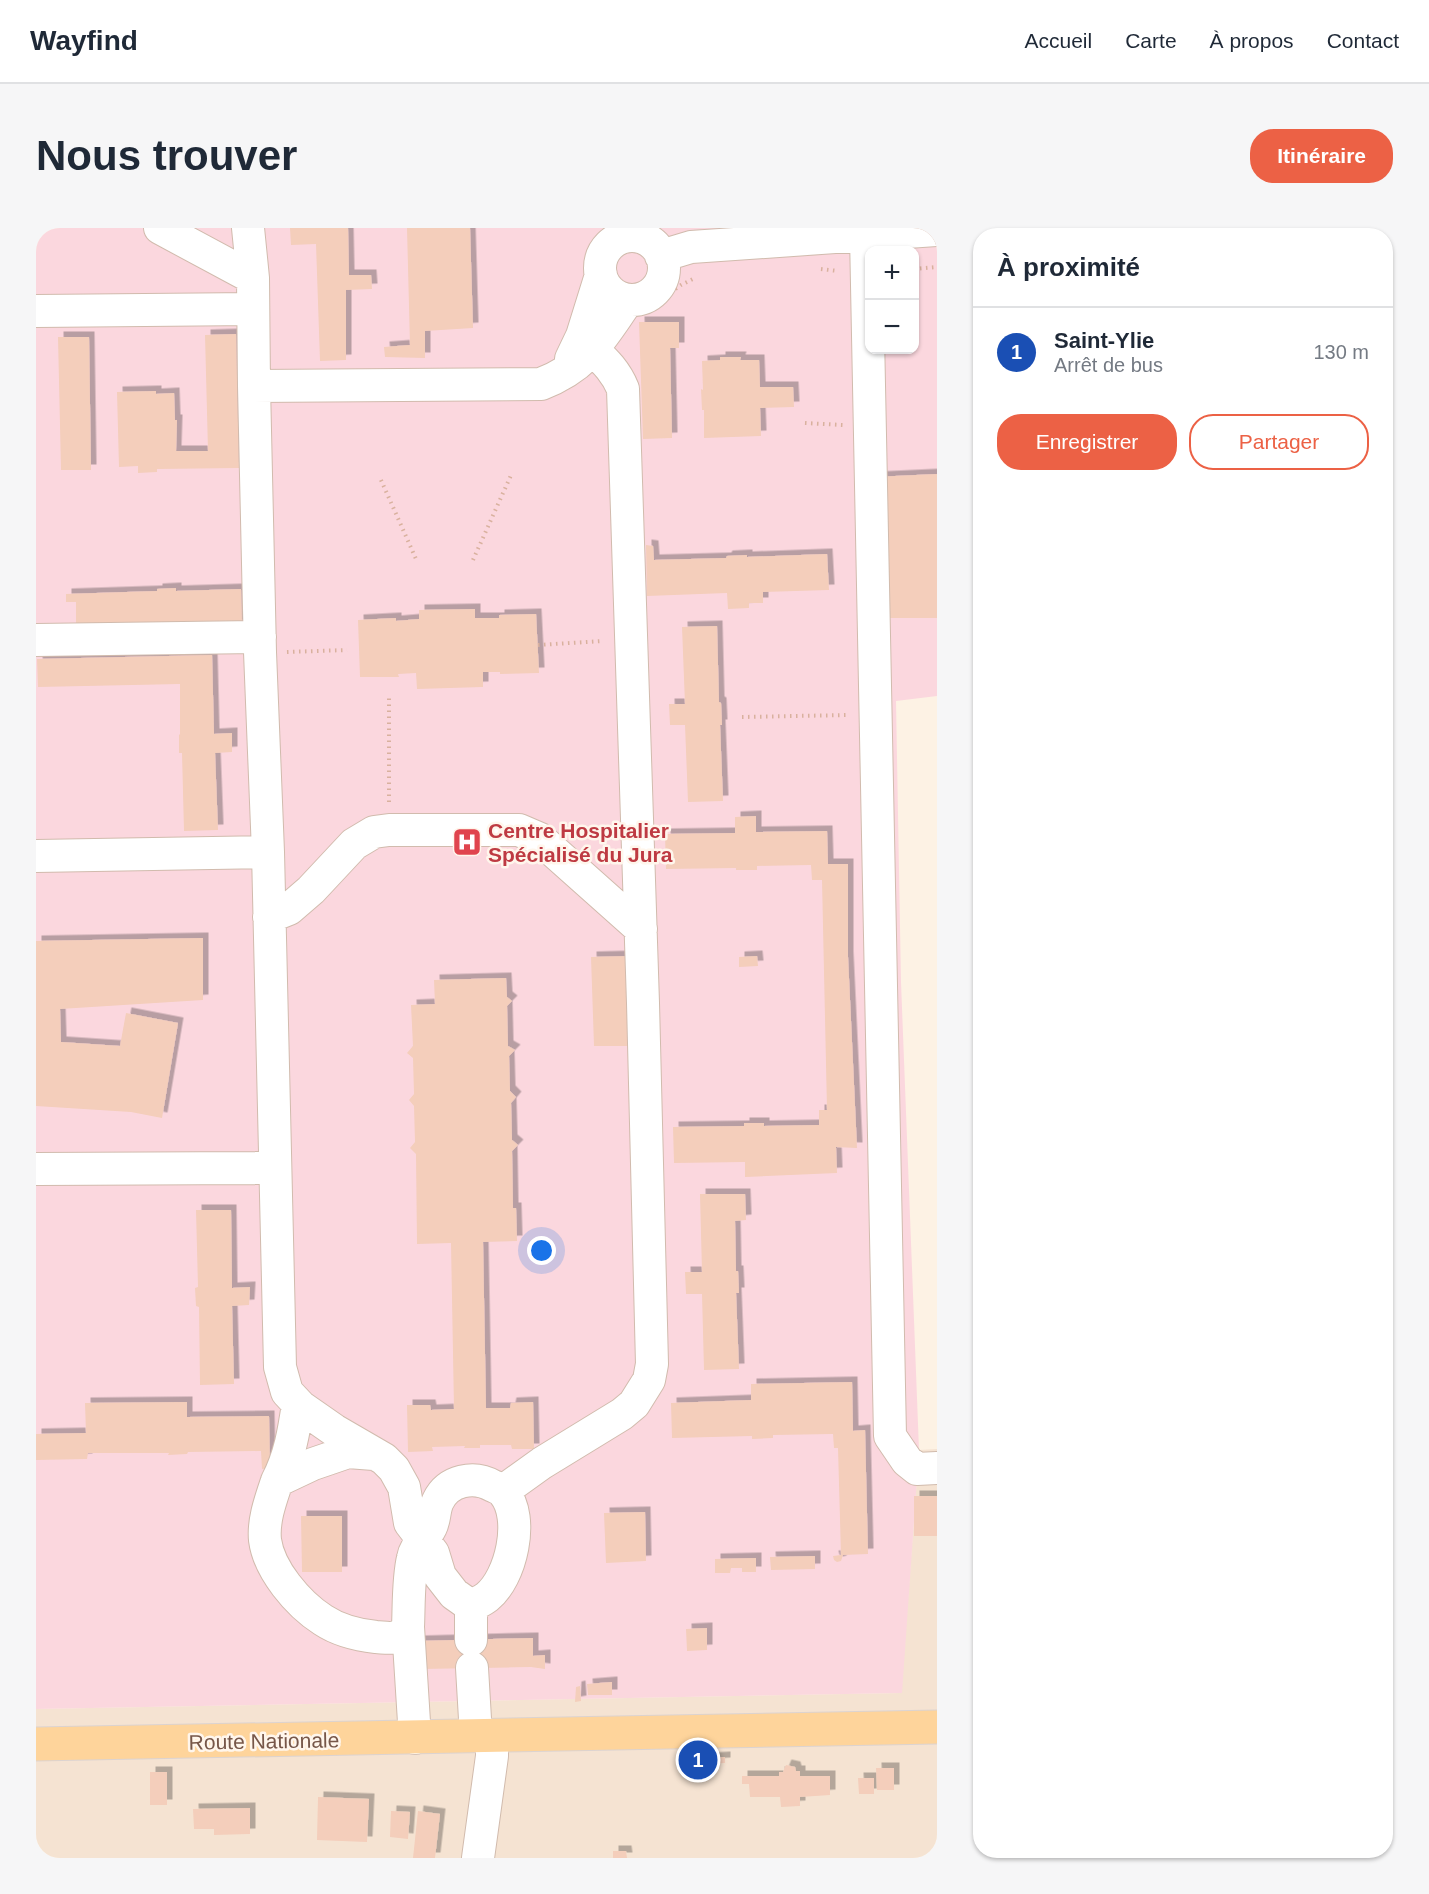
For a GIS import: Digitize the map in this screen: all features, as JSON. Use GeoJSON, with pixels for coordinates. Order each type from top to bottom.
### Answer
{"type":"FeatureCollection","features":[{"type":"Feature","properties":{"kind":"main road","name":"Route Nationale"},"geometry":{"type":"LineString","coordinates":[[36,1744],[937,1727]]}},
{"type":"Feature","properties":{"kind":"street"},"geometry":{"type":"LineString","coordinates":[[160,228],[253,278]]}},
{"type":"Feature","properties":{"kind":"street"},"geometry":{"type":"LineString","coordinates":[[248,228],[253,278],[260,645],[268,852],[280,1367],[286,1392],[298,1404],[334,1430],[384,1459],[394,1469],[404,1487],[410,1522],[433,1553],[440,1576],[454,1594],[471,1606]]}},
{"type":"Feature","properties":{"kind":"street"},"geometry":{"type":"LineString","coordinates":[[661,256],[691,247],[937,230]]}},
{"type":"Feature","properties":{"kind":"street"},"geometry":{"type":"LineString","coordinates":[[866,235],[866,246]]}},
{"type":"Feature","properties":{"kind":"street"},"geometry":{"type":"LineString","coordinates":[[625,237],[646,240],[661,256],[664,267],[657,287],[649,295],[639,299],[642,302],[619,298],[610,292],[601,275],[600,266],[607,248],[625,237]]}},
{"type":"Feature","properties":{"kind":"street"},"geometry":{"type":"LineString","coordinates":[[556,378],[571,361],[582,336],[601,275]]}},
{"type":"Feature","properties":{"kind":"street"},"geometry":{"type":"LineString","coordinates":[[867,300],[890,1436],[907,1461],[917,1469],[937,1468]]}},
{"type":"Feature","properties":{"kind":"street"},"geometry":{"type":"LineString","coordinates":[[254,386],[542,384],[575,368],[642,302]]}},
{"type":"Feature","properties":{"kind":"street"},"geometry":{"type":"LineString","coordinates":[[36,311],[253,309]]}},
{"type":"Feature","properties":{"kind":"street"},"geometry":{"type":"LineString","coordinates":[[503,1491],[634,1404],[649,1380],[652,1364],[641,929],[623,389],[609,365],[592,351]]}},
{"type":"Feature","properties":{"kind":"street"},"geometry":{"type":"LineString","coordinates":[[36,640],[260,645]]}},
{"type":"Feature","properties":{"kind":"street"},"geometry":{"type":"LineString","coordinates":[[269,917],[289,909],[311,890],[354,844],[374,832],[388,830],[519,830],[540,839],[641,929]]}},
{"type":"Feature","properties":{"kind":"street"},"geometry":{"type":"LineString","coordinates":[[36,856],[268,852]]}},
{"type":"Feature","properties":{"kind":"street"},"geometry":{"type":"LineString","coordinates":[[36,1169],[275,1168]]}},
{"type":"Feature","properties":{"kind":"street"},"geometry":{"type":"LineString","coordinates":[[298,1404],[292,1444],[268,1509],[265,1539],[271,1563],[288,1590],[322,1620],[349,1632],[395,1638],[408,1627]]}},
{"type":"Feature","properties":{"kind":"street"},"geometry":{"type":"LineString","coordinates":[[277,1481],[313,1464],[348,1452],[374,1454]]}},
{"type":"Feature","properties":{"kind":"street"},"geometry":{"type":"LineString","coordinates":[[415,1738],[408,1627],[413,1557],[431,1527],[438,1501],[458,1482],[471,1480],[487,1482],[503,1491],[509,1500],[516,1524],[514,1545],[498,1584],[487,1597],[471,1606]]}},
{"type":"Feature","properties":{"kind":"street"},"geometry":{"type":"LineString","coordinates":[[471,1606],[472,1654],[484,1736],[492,1756],[478,1858]]}},
{"type":"Feature","properties":{"kind":"path"},"geometry":{"type":"LineString","coordinates":[[919,268],[937,267]]}},
{"type":"Feature","properties":{"kind":"path"},"geometry":{"type":"LineString","coordinates":[[819,269],[865,272]]}},
{"type":"Feature","properties":{"kind":"path"},"geometry":{"type":"LineString","coordinates":[[642,302],[704,274]]}},
{"type":"Feature","properties":{"kind":"path"},"geometry":{"type":"LineString","coordinates":[[805,423],[870,426]]}},
{"type":"Feature","properties":{"kind":"path"},"geometry":{"type":"LineString","coordinates":[[473,560],[512,474]]}},
{"type":"Feature","properties":{"kind":"path"},"geometry":{"type":"LineString","coordinates":[[381,480],[416,559]]}},
{"type":"Feature","properties":{"kind":"path"},"geometry":{"type":"LineString","coordinates":[[538,645],[631,639]]}},
{"type":"Feature","properties":{"kind":"path"},"geometry":{"type":"LineString","coordinates":[[260,645],[347,650]]}},
{"type":"Feature","properties":{"kind":"path"},"geometry":{"type":"LineString","coordinates":[[388,830],[389,694]]}},
{"type":"Feature","properties":{"kind":"path"},"geometry":{"type":"LineString","coordinates":[[742,717],[876,714]]}},
{"type":"Feature","properties":{"kind":"shaded area","name":"Centre Hospitalier Spécialisé du Jura"},"geometry":{"type":"Polygon","coordinates":[[[36,228],[937,228],[937,696],[896,701],[901,982],[919,1450],[902,1693],[36,1709],[36,228]]]}},
{"type":"Feature","properties":{"kind":"shaded area"},"geometry":{"type":"Polygon","coordinates":[[[937,1449],[937,1858],[36,1858],[36,1709],[901,1693],[919,1450],[937,1449]]]}},
{"type":"Feature","properties":{"kind":"building"},"geometry":{"type":"Polygon","coordinates":[[[290,228],[348,228],[349,275],[371,275],[372,289],[346,290],[346,360],[320,361],[316,244],[291,245],[290,228]]]}},
{"type":"Feature","properties":{"kind":"building"},"geometry":{"type":"Polygon","coordinates":[[[407,228],[470,228],[473,328],[425,331],[425,358],[385,357],[384,347],[410,345],[407,228]]]}},
{"type":"Feature","properties":{"kind":"building"},"geometry":{"type":"Polygon","coordinates":[[[639,322],[679,322],[679,348],[670,348],[672,438],[643,439],[639,322]]]}},
{"type":"Feature","properties":{"kind":"building"},"geometry":{"type":"Polygon","coordinates":[[[236,334],[239,468],[157,469],[157,472],[138,473],[138,466],[119,467],[117,392],[174,393],[175,420],[177,420],[176,451],[208,451],[205,335],[236,334]]]}},
{"type":"Feature","properties":{"kind":"building"},"geometry":{"type":"Polygon","coordinates":[[[58,337],[89,337],[91,470],[61,470],[58,337]]]}},
{"type":"Feature","properties":{"kind":"building"},"geometry":{"type":"Polygon","coordinates":[[[720,357],[759,360],[760,387],[793,387],[794,407],[760,408],[761,436],[704,438],[702,361],[720,360],[720,357]]]}},
{"type":"Feature","properties":{"kind":"building"},"geometry":{"type":"Polygon","coordinates":[[[937,474],[937,618],[886,618],[874,477],[937,474]]]}},
{"type":"Feature","properties":{"kind":"building"},"geometry":{"type":"Polygon","coordinates":[[[646,545],[653,546],[654,560],[827,554],[829,590],[763,592],[763,603],[749,603],[749,608],[728,609],[727,593],[647,596],[646,545]]]}},
{"type":"Feature","properties":{"kind":"building"},"geometry":{"type":"Polygon","coordinates":[[[176,588],[176,591],[241,589],[242,625],[76,628],[76,602],[66,602],[66,594],[157,591],[157,589],[176,588]]]}},
{"type":"Feature","properties":{"kind":"building"},"geometry":{"type":"Polygon","coordinates":[[[475,609],[475,618],[536,614],[539,673],[483,672],[483,687],[417,689],[416,673],[398,674],[399,677],[360,677],[358,620],[419,619],[419,610],[475,609]]]}},
{"type":"Feature","properties":{"kind":"building"},"geometry":{"type":"Polygon","coordinates":[[[717,626],[723,801],[688,802],[685,725],[670,725],[669,704],[685,704],[682,627],[717,626]]]}},
{"type":"Feature","properties":{"kind":"building"},"geometry":{"type":"Polygon","coordinates":[[[212,655],[214,734],[232,733],[232,752],[215,753],[218,830],[184,831],[182,753],[179,753],[180,684],[38,687],[37,659],[212,655]]]}},
{"type":"Feature","properties":{"kind":"building"},"geometry":{"type":"Polygon","coordinates":[[[756,816],[756,832],[827,831],[828,864],[848,864],[848,957],[857,1148],[836,1147],[837,1173],[745,1177],[745,1162],[674,1163],[673,1127],[744,1126],[744,1123],[764,1123],[764,1126],[819,1125],[819,1110],[827,1110],[822,880],[812,880],[811,865],[757,866],[757,870],[666,869],[665,834],[735,833],[735,817],[756,816]]]}},
{"type":"Feature","properties":{"kind":"building"},"geometry":{"type":"Polygon","coordinates":[[[203,938],[203,1000],[60,1009],[61,1042],[120,1046],[126,1013],[178,1023],[162,1118],[131,1112],[36,1106],[36,941],[203,938]]]}},
{"type":"Feature","properties":{"kind":"building"},"geometry":{"type":"Polygon","coordinates":[[[629,956],[632,1046],[594,1046],[591,957],[629,956]]]}},
{"type":"Feature","properties":{"kind":"building"},"geometry":{"type":"Polygon","coordinates":[[[757,956],[758,966],[739,967],[739,957],[757,956]]]}},
{"type":"Feature","properties":{"kind":"building"},"geometry":{"type":"Polygon","coordinates":[[[506,978],[507,997],[512,1001],[507,1006],[508,1046],[515,1050],[509,1056],[510,1091],[516,1097],[511,1103],[512,1140],[518,1145],[512,1151],[513,1208],[516,1208],[517,1241],[483,1242],[486,1408],[510,1408],[511,1403],[533,1402],[534,1449],[512,1449],[511,1445],[480,1445],[480,1448],[432,1447],[433,1451],[408,1452],[407,1405],[430,1405],[431,1410],[454,1409],[451,1243],[417,1244],[416,1154],[410,1148],[415,1142],[414,1106],[409,1100],[414,1094],[413,1058],[407,1053],[413,1046],[411,1005],[435,1004],[434,980],[506,978]]]}},
{"type":"Feature","properties":{"kind":"building"},"geometry":{"type":"Polygon","coordinates":[[[700,1194],[745,1194],[746,1220],[735,1221],[739,1293],[736,1293],[739,1369],[704,1370],[702,1294],[686,1294],[685,1272],[702,1272],[700,1194]]]}},
{"type":"Feature","properties":{"kind":"building"},"geometry":{"type":"Polygon","coordinates":[[[196,1210],[231,1210],[232,1288],[250,1287],[249,1305],[232,1306],[234,1384],[200,1385],[199,1307],[196,1306],[195,1288],[198,1287],[196,1210]]]}},
{"type":"Feature","properties":{"kind":"building"},"geometry":{"type":"Polygon","coordinates":[[[852,1382],[853,1431],[865,1430],[868,1554],[843,1555],[841,1561],[834,1560],[833,1556],[841,1555],[838,1448],[834,1448],[833,1434],[773,1435],[773,1438],[752,1439],[752,1436],[672,1438],[671,1403],[751,1400],[751,1384],[852,1382]]]}},
{"type":"Feature","properties":{"kind":"building"},"geometry":{"type":"Polygon","coordinates":[[[187,1402],[187,1417],[269,1416],[270,1468],[262,1469],[261,1451],[188,1452],[187,1454],[168,1455],[169,1453],[88,1453],[87,1459],[36,1460],[36,1434],[86,1433],[85,1403],[187,1402]]]}},
{"type":"Feature","properties":{"kind":"building"},"geometry":{"type":"Polygon","coordinates":[[[914,1496],[937,1496],[937,1536],[914,1536],[914,1496]]]}},
{"type":"Feature","properties":{"kind":"building"},"geometry":{"type":"Polygon","coordinates":[[[645,1512],[646,1561],[606,1563],[604,1513],[645,1512]]]}},
{"type":"Feature","properties":{"kind":"building"},"geometry":{"type":"Polygon","coordinates":[[[301,1516],[342,1516],[342,1572],[302,1572],[301,1516]]]}},
{"type":"Feature","properties":{"kind":"building"},"geometry":{"type":"Polygon","coordinates":[[[815,1556],[815,1569],[771,1570],[770,1557],[815,1556]]]}},
{"type":"Feature","properties":{"kind":"building"},"geometry":{"type":"Polygon","coordinates":[[[756,1558],[756,1572],[742,1572],[742,1568],[731,1568],[730,1573],[715,1573],[715,1559],[756,1558]]]}},
{"type":"Feature","properties":{"kind":"building"},"geometry":{"type":"Polygon","coordinates":[[[707,1628],[707,1650],[687,1651],[686,1629],[707,1628]]]}},
{"type":"Feature","properties":{"kind":"building"},"geometry":{"type":"Polygon","coordinates":[[[533,1638],[533,1656],[545,1655],[545,1669],[531,1667],[420,1669],[419,1641],[533,1638]]]}},
{"type":"Feature","properties":{"kind":"building"},"geometry":{"type":"Polygon","coordinates":[[[612,1682],[612,1695],[588,1695],[587,1684],[612,1682]]]}},
{"type":"Feature","properties":{"kind":"building"},"geometry":{"type":"Polygon","coordinates":[[[580,1686],[581,1701],[575,1702],[576,1687],[580,1686]]]}},
{"type":"Feature","properties":{"kind":"building"},"geometry":{"type":"Polygon","coordinates":[[[725,1757],[725,1763],[708,1764],[708,1758],[725,1757]]]}},
{"type":"Feature","properties":{"kind":"building"},"geometry":{"type":"Polygon","coordinates":[[[786,1765],[795,1767],[796,1771],[800,1771],[800,1776],[830,1776],[830,1795],[800,1797],[800,1806],[781,1807],[780,1797],[750,1797],[749,1784],[742,1784],[742,1776],[779,1776],[779,1772],[783,1772],[786,1765]]]}},
{"type":"Feature","properties":{"kind":"building"},"geometry":{"type":"Polygon","coordinates":[[[876,1768],[894,1768],[894,1790],[877,1790],[876,1768]]]}},
{"type":"Feature","properties":{"kind":"building"},"geometry":{"type":"Polygon","coordinates":[[[150,1772],[167,1772],[167,1805],[150,1805],[150,1772]]]}},
{"type":"Feature","properties":{"kind":"building"},"geometry":{"type":"Polygon","coordinates":[[[858,1778],[874,1778],[874,1794],[859,1794],[858,1778]]]}},
{"type":"Feature","properties":{"kind":"building"},"geometry":{"type":"Polygon","coordinates":[[[318,1797],[369,1799],[367,1842],[317,1840],[318,1797]]]}},
{"type":"Feature","properties":{"kind":"building"},"geometry":{"type":"Polygon","coordinates":[[[250,1808],[250,1834],[214,1835],[214,1829],[194,1829],[193,1809],[250,1808]]]}},
{"type":"Feature","properties":{"kind":"building"},"geometry":{"type":"Polygon","coordinates":[[[391,1811],[410,1812],[408,1839],[390,1837],[391,1811]]]}},
{"type":"Feature","properties":{"kind":"building"},"geometry":{"type":"Polygon","coordinates":[[[418,1811],[440,1814],[435,1858],[413,1858],[418,1811]]]}},
{"type":"Feature","properties":{"kind":"building"},"geometry":{"type":"Polygon","coordinates":[[[613,1851],[626,1851],[627,1858],[613,1858],[613,1851]]]}},
{"type":"Feature","properties":{"kind":"place","name":"Centre Hospitalier Spécialisé du Jura"},"geometry":{"type":"Point","coordinates":[467,842]}},
{"type":"Feature","properties":{"kind":"place","name":"Saint-Ylie"},"geometry":{"type":"Point","coordinates":[698,1760]}}]}
